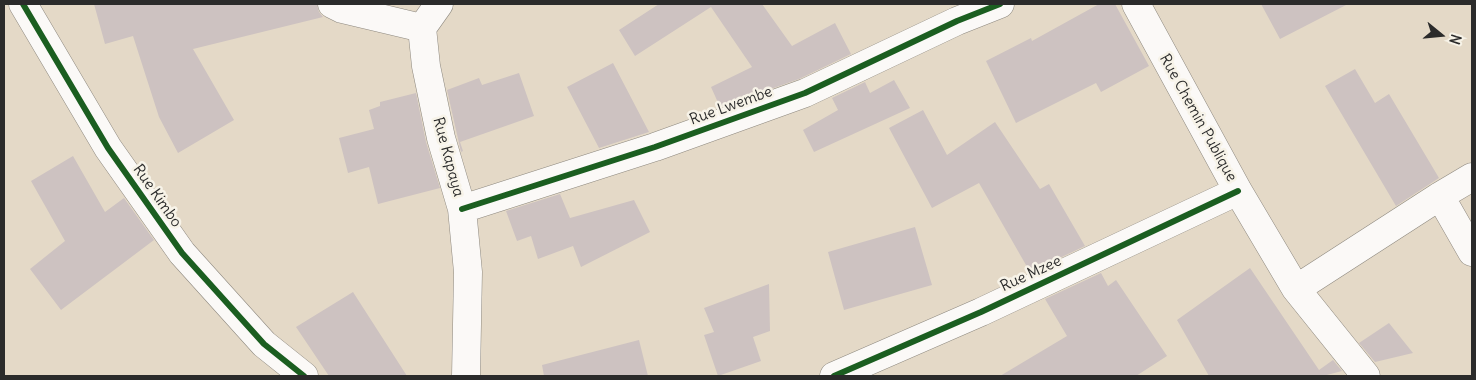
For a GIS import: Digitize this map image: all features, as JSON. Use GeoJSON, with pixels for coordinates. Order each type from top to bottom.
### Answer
{"type":"FeatureCollection","features":[{"type":"Feature","properties":{"kind":"street","name":"Rue Kimbo"},"geometry":{"type":"LineString","coordinates":[[23,4],[108,148],[182,253],[264,344],[304,376]]}},
{"type":"Feature","properties":{"kind":"street"},"geometry":{"type":"LineString","coordinates":[[332,4],[342,9],[422,28],[439,4]]}},
{"type":"Feature","properties":{"kind":"street","name":"Rue Lwembe"},"geometry":{"type":"LineString","coordinates":[[462,209],[655,147],[806,93],[957,21],[1000,4]]}},
{"type":"Feature","properties":{"kind":"street","name":"Rue Chemin Publique"},"geometry":{"type":"LineString","coordinates":[[1136,4],[1238,191],[1296,289],[1366,376]]}},
{"type":"Feature","properties":{"kind":"street","name":"Rue Kapaya"},"geometry":{"type":"LineString","coordinates":[[422,28],[426,66],[439,129],[462,209],[468,272],[466,376]]}},
{"type":"Feature","properties":{"kind":"street"},"geometry":{"type":"LineString","coordinates":[[1296,289],[1472,177]]}},
{"type":"Feature","properties":{"kind":"street","name":"Rue Mzee"},"geometry":{"type":"LineString","coordinates":[[834,376],[981,312],[1238,191]]}},
{"type":"Feature","properties":{"kind":"street"},"geometry":{"type":"LineString","coordinates":[[1440,196],[1472,252]]}},
{"type":"Feature","properties":{"kind":"building"},"geometry":{"type":"Polygon","coordinates":[[[94,4],[317,4],[319,12],[323,17],[193,49],[234,120],[178,153],[159,117],[133,36],[105,44],[94,4]]]}},
{"type":"Feature","properties":{"kind":"building"},"geometry":{"type":"Polygon","coordinates":[[[659,4],[762,4],[792,46],[835,23],[851,54],[799,79],[720,107],[711,87],[752,67],[711,7],[635,56],[619,30],[659,4]]]}},
{"type":"Feature","properties":{"kind":"building"},"geometry":{"type":"Polygon","coordinates":[[[1099,4],[1115,4],[1149,66],[1101,92],[1096,83],[1016,123],[986,61],[1031,38],[1032,41],[1099,4]]]}},
{"type":"Feature","properties":{"kind":"building"},"geometry":{"type":"Polygon","coordinates":[[[1261,4],[1348,4],[1280,39],[1261,4]]]}},
{"type":"Feature","properties":{"kind":"building"},"geometry":{"type":"Polygon","coordinates":[[[613,63],[649,132],[599,148],[567,87],[613,63]]]}},
{"type":"Feature","properties":{"kind":"building"},"geometry":{"type":"Polygon","coordinates":[[[1355,69],[1375,103],[1389,94],[1439,178],[1396,206],[1325,86],[1355,69]]]}},
{"type":"Feature","properties":{"kind":"building"},"geometry":{"type":"Polygon","coordinates":[[[519,73],[534,116],[460,142],[463,151],[461,152],[447,90],[479,78],[482,85],[519,73]]]}},
{"type":"Feature","properties":{"kind":"building"},"geometry":{"type":"Polygon","coordinates":[[[894,80],[910,108],[814,152],[803,130],[838,110],[832,98],[865,82],[870,93],[894,80]]]}},
{"type":"Feature","properties":{"kind":"building"},"geometry":{"type":"Polygon","coordinates":[[[416,93],[426,142],[440,188],[378,204],[369,167],[348,173],[339,138],[374,129],[369,110],[380,106],[380,102],[416,93]]]}},
{"type":"Feature","properties":{"kind":"building"},"geometry":{"type":"Polygon","coordinates":[[[923,110],[947,155],[995,122],[1040,189],[1049,184],[1085,246],[1030,272],[979,183],[932,208],[889,128],[923,110]]]}},
{"type":"Feature","properties":{"kind":"building"},"geometry":{"type":"Polygon","coordinates":[[[73,156],[105,212],[124,198],[154,240],[61,310],[30,269],[65,241],[31,181],[73,156]]]}},
{"type":"Feature","properties":{"kind":"building"},"geometry":{"type":"Polygon","coordinates":[[[560,194],[570,218],[634,200],[650,232],[581,267],[573,246],[538,259],[531,236],[517,241],[506,211],[560,194]]]}},
{"type":"Feature","properties":{"kind":"building"},"geometry":{"type":"Polygon","coordinates":[[[915,227],[932,285],[844,310],[828,252],[915,227]]]}},
{"type":"Feature","properties":{"kind":"building"},"geometry":{"type":"Polygon","coordinates":[[[1250,268],[1319,370],[1333,360],[1342,371],[1323,376],[1209,376],[1177,320],[1250,268]]]}},
{"type":"Feature","properties":{"kind":"building"},"geometry":{"type":"Polygon","coordinates":[[[1101,273],[1108,286],[1116,280],[1167,356],[1136,376],[1000,376],[1067,336],[1045,299],[1101,273]]]}},
{"type":"Feature","properties":{"kind":"building"},"geometry":{"type":"Polygon","coordinates":[[[769,284],[770,331],[753,337],[761,361],[718,376],[704,335],[714,332],[704,308],[769,284]]]}},
{"type":"Feature","properties":{"kind":"building"},"geometry":{"type":"Polygon","coordinates":[[[353,292],[407,376],[329,376],[296,327],[353,292]]]}},
{"type":"Feature","properties":{"kind":"building"},"geometry":{"type":"Polygon","coordinates":[[[1389,323],[1413,353],[1375,362],[1359,343],[1389,323]]]}},
{"type":"Feature","properties":{"kind":"building"},"geometry":{"type":"Polygon","coordinates":[[[639,340],[648,376],[544,376],[542,365],[639,340]]]}},
{"type":"Feature","properties":{"kind":"cycle path"},"geometry":{"type":"LineString","coordinates":[[23,4],[108,148],[182,253],[264,344],[304,376]]}},
{"type":"Feature","properties":{"kind":"cycle path"},"geometry":{"type":"LineString","coordinates":[[462,209],[655,147],[805,93],[957,21],[1000,4]]}},
{"type":"Feature","properties":{"kind":"cycle path"},"geometry":{"type":"LineString","coordinates":[[834,376],[981,312],[1238,191]]}}]}
